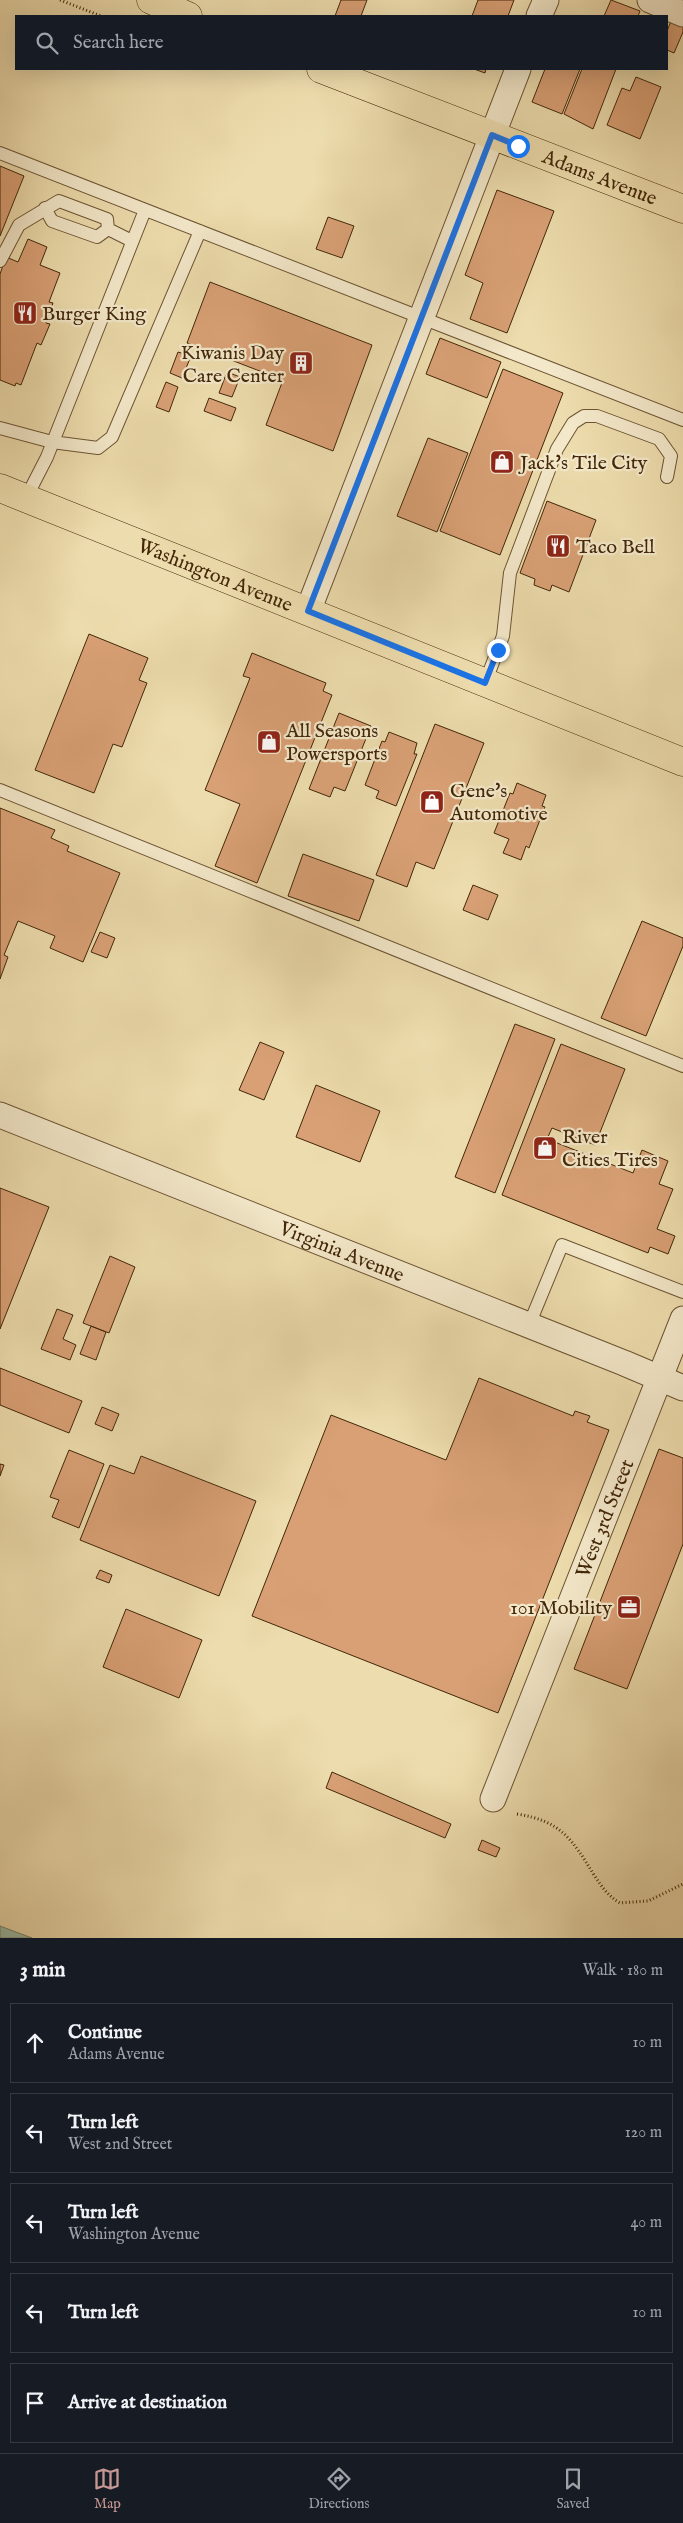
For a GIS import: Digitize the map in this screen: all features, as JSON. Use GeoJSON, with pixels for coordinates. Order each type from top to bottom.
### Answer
{"type":"FeatureCollection","features":[{"type":"Feature","properties":{"kind":"main road"},"geometry":{"type":"LineString","coordinates":[[151,0],[186,15]]}},
{"type":"Feature","properties":{"kind":"main road","name":"Adams Avenue"},"geometry":{"type":"LineString","coordinates":[[323,70],[683,209]]}},
{"type":"Feature","properties":{"kind":"main road","name":"Washington Avenue"},"geometry":{"type":"LineString","coordinates":[[0,488],[683,762]]}},
{"type":"Feature","properties":{"kind":"street"},"geometry":{"type":"LineString","coordinates":[[539,15],[546,0]]}},
{"type":"Feature","properties":{"kind":"street"},"geometry":{"type":"LineString","coordinates":[[650,0],[683,14]]}},
{"type":"Feature","properties":{"kind":"street"},"geometry":{"type":"LineString","coordinates":[[308,611],[518,70]]}},
{"type":"Feature","properties":{"kind":"street","name":"Virginia Avenue"},"geometry":{"type":"LineString","coordinates":[[0,1115],[683,1388]]}},
{"type":"Feature","properties":{"kind":"street","name":"West 3rd Street"},"geometry":{"type":"LineString","coordinates":[[501,1808],[659,1378],[683,1320]]}},
{"type":"Feature","properties":{"kind":"lane"},"geometry":{"type":"LineString","coordinates":[[0,153],[683,420]]}},
{"type":"Feature","properties":{"kind":"lane"},"geometry":{"type":"LineString","coordinates":[[0,261],[19,225],[59,201],[106,219],[108,229]]}},
{"type":"Feature","properties":{"kind":"lane"},"geometry":{"type":"LineString","coordinates":[[45,208],[52,221],[97,237],[108,229]]}},
{"type":"Feature","properties":{"kind":"lane"},"geometry":{"type":"LineString","coordinates":[[26,498],[52,442],[145,210]]}},
{"type":"Feature","properties":{"kind":"lane"},"geometry":{"type":"LineString","coordinates":[[108,229],[132,241]]}},
{"type":"Feature","properties":{"kind":"lane"},"geometry":{"type":"LineString","coordinates":[[0,428],[52,442],[98,448],[112,437],[200,231]]}},
{"type":"Feature","properties":{"kind":"lane"},"geometry":{"type":"LineString","coordinates":[[485,683],[503,636],[510,572],[557,449],[572,424],[584,416],[597,416],[659,439],[671,456],[667,477]]}},
{"type":"Feature","properties":{"kind":"lane"},"geometry":{"type":"LineString","coordinates":[[0,790],[683,1066]]}},
{"type":"Feature","properties":{"kind":"lane"},"geometry":{"type":"LineString","coordinates":[[528,1325],[562,1245],[683,1292]]}},
{"type":"Feature","properties":{"kind":"path"},"geometry":{"type":"LineString","coordinates":[[60,0],[98,15]]}},
{"type":"Feature","properties":{"kind":"path"},"geometry":{"type":"LineString","coordinates":[[501,1808],[516,1814],[547,1821],[561,1830],[573,1842],[603,1889],[620,1903],[648,1902],[683,1884]]}},
{"type":"Feature","properties":{"kind":"shaded area"},"geometry":{"type":"Polygon","coordinates":[[[0,1926],[32,1938],[0,1938],[0,1926]]]}},
{"type":"Feature","properties":{"kind":"building"},"geometry":{"type":"Polygon","coordinates":[[[341,0],[367,0],[361,15],[335,15],[341,0]]]}},
{"type":"Feature","properties":{"kind":"building"},"geometry":{"type":"Polygon","coordinates":[[[478,0],[514,0],[508,15],[472,15],[478,0]]]}},
{"type":"Feature","properties":{"kind":"building"},"geometry":{"type":"Polygon","coordinates":[[[611,0],[640,11],[638,15],[604,15],[611,0]]]}},
{"type":"Feature","properties":{"kind":"building"},"geometry":{"type":"Polygon","coordinates":[[[671,21],[683,26],[683,32],[674,53],[668,50],[668,28],[671,21]]]}},
{"type":"Feature","properties":{"kind":"building"},"geometry":{"type":"Polygon","coordinates":[[[545,70],[580,70],[562,114],[532,102],[545,70]]]}},
{"type":"Feature","properties":{"kind":"building"},"geometry":{"type":"Polygon","coordinates":[[[582,70],[616,70],[593,129],[564,114],[582,70]]]}},
{"type":"Feature","properties":{"kind":"building"},"geometry":{"type":"Polygon","coordinates":[[[636,77],[661,87],[640,139],[607,125],[622,88],[630,91],[636,77]]]}},
{"type":"Feature","properties":{"kind":"building"},"geometry":{"type":"Polygon","coordinates":[[[0,166],[24,176],[0,236],[0,166]]]}},
{"type":"Feature","properties":{"kind":"building"},"geometry":{"type":"Polygon","coordinates":[[[497,190],[554,211],[507,333],[470,319],[483,283],[465,275],[497,190]]]}},
{"type":"Feature","properties":{"kind":"building"},"geometry":{"type":"Polygon","coordinates":[[[328,217],[354,226],[342,258],[316,249],[328,217]]]}},
{"type":"Feature","properties":{"kind":"building","name":"Burger King"},"geometry":{"type":"Polygon","coordinates":[[[28,239],[47,247],[40,265],[60,273],[49,302],[53,303],[46,323],[50,324],[41,345],[37,343],[21,385],[16,383],[15,386],[0,380],[0,274],[6,257],[18,262],[28,239]]]}},
{"type":"Feature","properties":{"kind":"building","name":"Kiwanis Day Care Center"},"geometry":{"type":"Polygon","coordinates":[[[210,282],[372,345],[333,451],[266,425],[283,380],[187,343],[210,282]]]}},
{"type":"Feature","properties":{"kind":"building"},"geometry":{"type":"Polygon","coordinates":[[[440,338],[501,362],[487,398],[426,374],[440,338]]]}},
{"type":"Feature","properties":{"kind":"building"},"geometry":{"type":"Polygon","coordinates":[[[178,352],[191,356],[182,378],[170,373],[178,352]]]}},
{"type":"Feature","properties":{"kind":"building","name":"Jack's Tile City"},"geometry":{"type":"Polygon","coordinates":[[[503,369],[563,393],[500,555],[440,531],[503,369]]]}},
{"type":"Feature","properties":{"kind":"building"},"geometry":{"type":"Polygon","coordinates":[[[227,372],[240,377],[232,397],[219,393],[227,372]]]}},
{"type":"Feature","properties":{"kind":"building"},"geometry":{"type":"Polygon","coordinates":[[[166,382],[178,387],[169,412],[156,407],[166,382]]]}},
{"type":"Feature","properties":{"kind":"building"},"geometry":{"type":"Polygon","coordinates":[[[209,398],[236,408],[231,421],[204,411],[209,398]]]}},
{"type":"Feature","properties":{"kind":"building"},"geometry":{"type":"Polygon","coordinates":[[[428,438],[468,453],[437,532],[397,516],[428,438]]]}},
{"type":"Feature","properties":{"kind":"building","name":"Taco Bell"},"geometry":{"type":"Polygon","coordinates":[[[547,501],[596,520],[569,592],[552,585],[550,591],[534,585],[535,579],[520,573],[547,501]]]}},
{"type":"Feature","properties":{"kind":"building"},"geometry":{"type":"Polygon","coordinates":[[[89,634],[148,658],[139,680],[147,683],[122,747],[113,744],[94,793],[35,770],[89,634]]]}},
{"type":"Feature","properties":{"kind":"building","name":"All Seasons Powersports"},"geometry":{"type":"Polygon","coordinates":[[[252,653],[326,683],[323,691],[332,695],[257,883],[215,866],[240,804],[205,790],[250,678],[243,676],[252,653]]]}},
{"type":"Feature","properties":{"kind":"building"},"geometry":{"type":"Polygon","coordinates":[[[339,713],[371,726],[345,791],[334,787],[330,797],[309,789],[339,713]]]}},
{"type":"Feature","properties":{"kind":"building","name":"Gene's Automotive"},"geometry":{"type":"Polygon","coordinates":[[[435,724],[484,743],[434,869],[416,862],[407,887],[376,875],[435,724]]]}},
{"type":"Feature","properties":{"kind":"building"},"geometry":{"type":"Polygon","coordinates":[[[389,732],[417,743],[414,754],[417,754],[396,806],[376,798],[379,791],[365,785],[382,741],[385,742],[389,732]]]}},
{"type":"Feature","properties":{"kind":"building"},"geometry":{"type":"Polygon","coordinates":[[[517,783],[546,795],[542,806],[545,807],[529,848],[526,846],[521,860],[503,853],[509,839],[494,833],[510,793],[513,794],[517,783]]]}},
{"type":"Feature","properties":{"kind":"building"},"geometry":{"type":"Polygon","coordinates":[[[0,808],[55,830],[51,838],[69,846],[67,851],[120,873],[83,962],[50,948],[55,936],[18,921],[4,955],[8,957],[0,979],[0,808]]]}},
{"type":"Feature","properties":{"kind":"building"},"geometry":{"type":"Polygon","coordinates":[[[303,854],[374,880],[359,921],[288,896],[303,854]]]}},
{"type":"Feature","properties":{"kind":"building"},"geometry":{"type":"Polygon","coordinates":[[[473,885],[498,895],[488,920],[463,910],[473,885]]]}},
{"type":"Feature","properties":{"kind":"building"},"geometry":{"type":"Polygon","coordinates":[[[642,921],[683,938],[683,946],[646,1036],[601,1018],[642,921]]]}},
{"type":"Feature","properties":{"kind":"building"},"geometry":{"type":"Polygon","coordinates":[[[100,932],[115,938],[107,958],[91,952],[100,932]]]}},
{"type":"Feature","properties":{"kind":"building"},"geometry":{"type":"Polygon","coordinates":[[[515,1024],[555,1039],[495,1193],[455,1177],[515,1024]]]}},
{"type":"Feature","properties":{"kind":"building"},"geometry":{"type":"Polygon","coordinates":[[[260,1042],[284,1052],[264,1100],[239,1090],[260,1042]]]}},
{"type":"Feature","properties":{"kind":"building","name":"River Cities Tires"},"geometry":{"type":"Polygon","coordinates":[[[561,1044],[625,1069],[595,1145],[552,1128],[547,1139],[633,1173],[642,1150],[668,1161],[659,1184],[673,1189],[657,1229],[675,1236],[668,1254],[650,1247],[648,1253],[502,1195],[561,1044]]]}},
{"type":"Feature","properties":{"kind":"building"},"geometry":{"type":"Polygon","coordinates":[[[316,1085],[380,1111],[360,1162],[296,1137],[316,1085]]]}},
{"type":"Feature","properties":{"kind":"building"},"geometry":{"type":"Polygon","coordinates":[[[0,1188],[49,1207],[0,1329],[0,1188]]]}},
{"type":"Feature","properties":{"kind":"building"},"geometry":{"type":"Polygon","coordinates":[[[110,1256],[135,1267],[109,1333],[83,1323],[110,1256]]]}},
{"type":"Feature","properties":{"kind":"building"},"geometry":{"type":"Polygon","coordinates":[[[57,1309],[73,1315],[63,1339],[76,1345],[70,1360],[41,1349],[57,1309]]]}},
{"type":"Feature","properties":{"kind":"building"},"geometry":{"type":"Polygon","coordinates":[[[91,1326],[106,1332],[96,1360],[80,1354],[91,1326]]]}},
{"type":"Feature","properties":{"kind":"building"},"geometry":{"type":"Polygon","coordinates":[[[0,1368],[82,1401],[69,1433],[0,1405],[0,1368]]]}},
{"type":"Feature","properties":{"kind":"building"},"geometry":{"type":"Polygon","coordinates":[[[479,1378],[573,1416],[575,1411],[590,1416],[587,1422],[609,1430],[498,1713],[252,1616],[331,1415],[446,1460],[479,1378]]]}},
{"type":"Feature","properties":{"kind":"building"},"geometry":{"type":"Polygon","coordinates":[[[102,1407],[119,1414],[112,1431],[95,1424],[102,1407]]]}},
{"type":"Feature","properties":{"kind":"building","name":"101 Mobility"},"geometry":{"type":"Polygon","coordinates":[[[659,1449],[683,1458],[683,1544],[627,1689],[574,1669],[659,1449]]]}},
{"type":"Feature","properties":{"kind":"building"},"geometry":{"type":"Polygon","coordinates":[[[69,1450],[104,1464],[79,1528],[52,1517],[59,1500],[50,1497],[69,1450]]]}},
{"type":"Feature","properties":{"kind":"building"},"geometry":{"type":"Polygon","coordinates":[[[141,1456],[256,1501],[219,1596],[80,1540],[110,1465],[134,1474],[141,1456]]]}},
{"type":"Feature","properties":{"kind":"building"},"geometry":{"type":"Polygon","coordinates":[[[0,1464],[4,1465],[0,1476],[0,1464]]]}},
{"type":"Feature","properties":{"kind":"building"},"geometry":{"type":"Polygon","coordinates":[[[100,1570],[112,1575],[109,1583],[96,1578],[100,1570]]]}},
{"type":"Feature","properties":{"kind":"building"},"geometry":{"type":"Polygon","coordinates":[[[126,1609],[202,1640],[179,1698],[103,1667],[126,1609]]]}},
{"type":"Feature","properties":{"kind":"building"},"geometry":{"type":"Polygon","coordinates":[[[332,1772],[451,1824],[445,1838],[326,1788],[332,1772]]]}},
{"type":"Feature","properties":{"kind":"building"},"geometry":{"type":"Polygon","coordinates":[[[482,1840],[500,1848],[496,1857],[478,1850],[482,1840]]]}},
{"type":"Feature","properties":{"kind":"place","name":"Burger King"},"geometry":{"type":"Point","coordinates":[25,313]}},
{"type":"Feature","properties":{"kind":"place","name":"Kiwanis Day Care Center"},"geometry":{"type":"Point","coordinates":[301,363]}},
{"type":"Feature","properties":{"kind":"place","name":"Jack's Tile City"},"geometry":{"type":"Point","coordinates":[502,462]}},
{"type":"Feature","properties":{"kind":"place","name":"Taco Bell"},"geometry":{"type":"Point","coordinates":[558,546]}},
{"type":"Feature","properties":{"kind":"place","name":"All Seasons Powersports"},"geometry":{"type":"Point","coordinates":[269,742]}},
{"type":"Feature","properties":{"kind":"place","name":"Gene's Automotive"},"geometry":{"type":"Point","coordinates":[432,802]}},
{"type":"Feature","properties":{"kind":"place","name":"River Cities Tires"},"geometry":{"type":"Point","coordinates":[545,1148]}},
{"type":"Feature","properties":{"kind":"place","name":"101 Mobility"},"geometry":{"type":"Point","coordinates":[629,1607]}},
{"type":"Feature","properties":{"kind":"route"},"geometry":{"type":"LineString","coordinates":[[498,650],[485,683],[308,611],[492,135],[518,146]]}}]}
